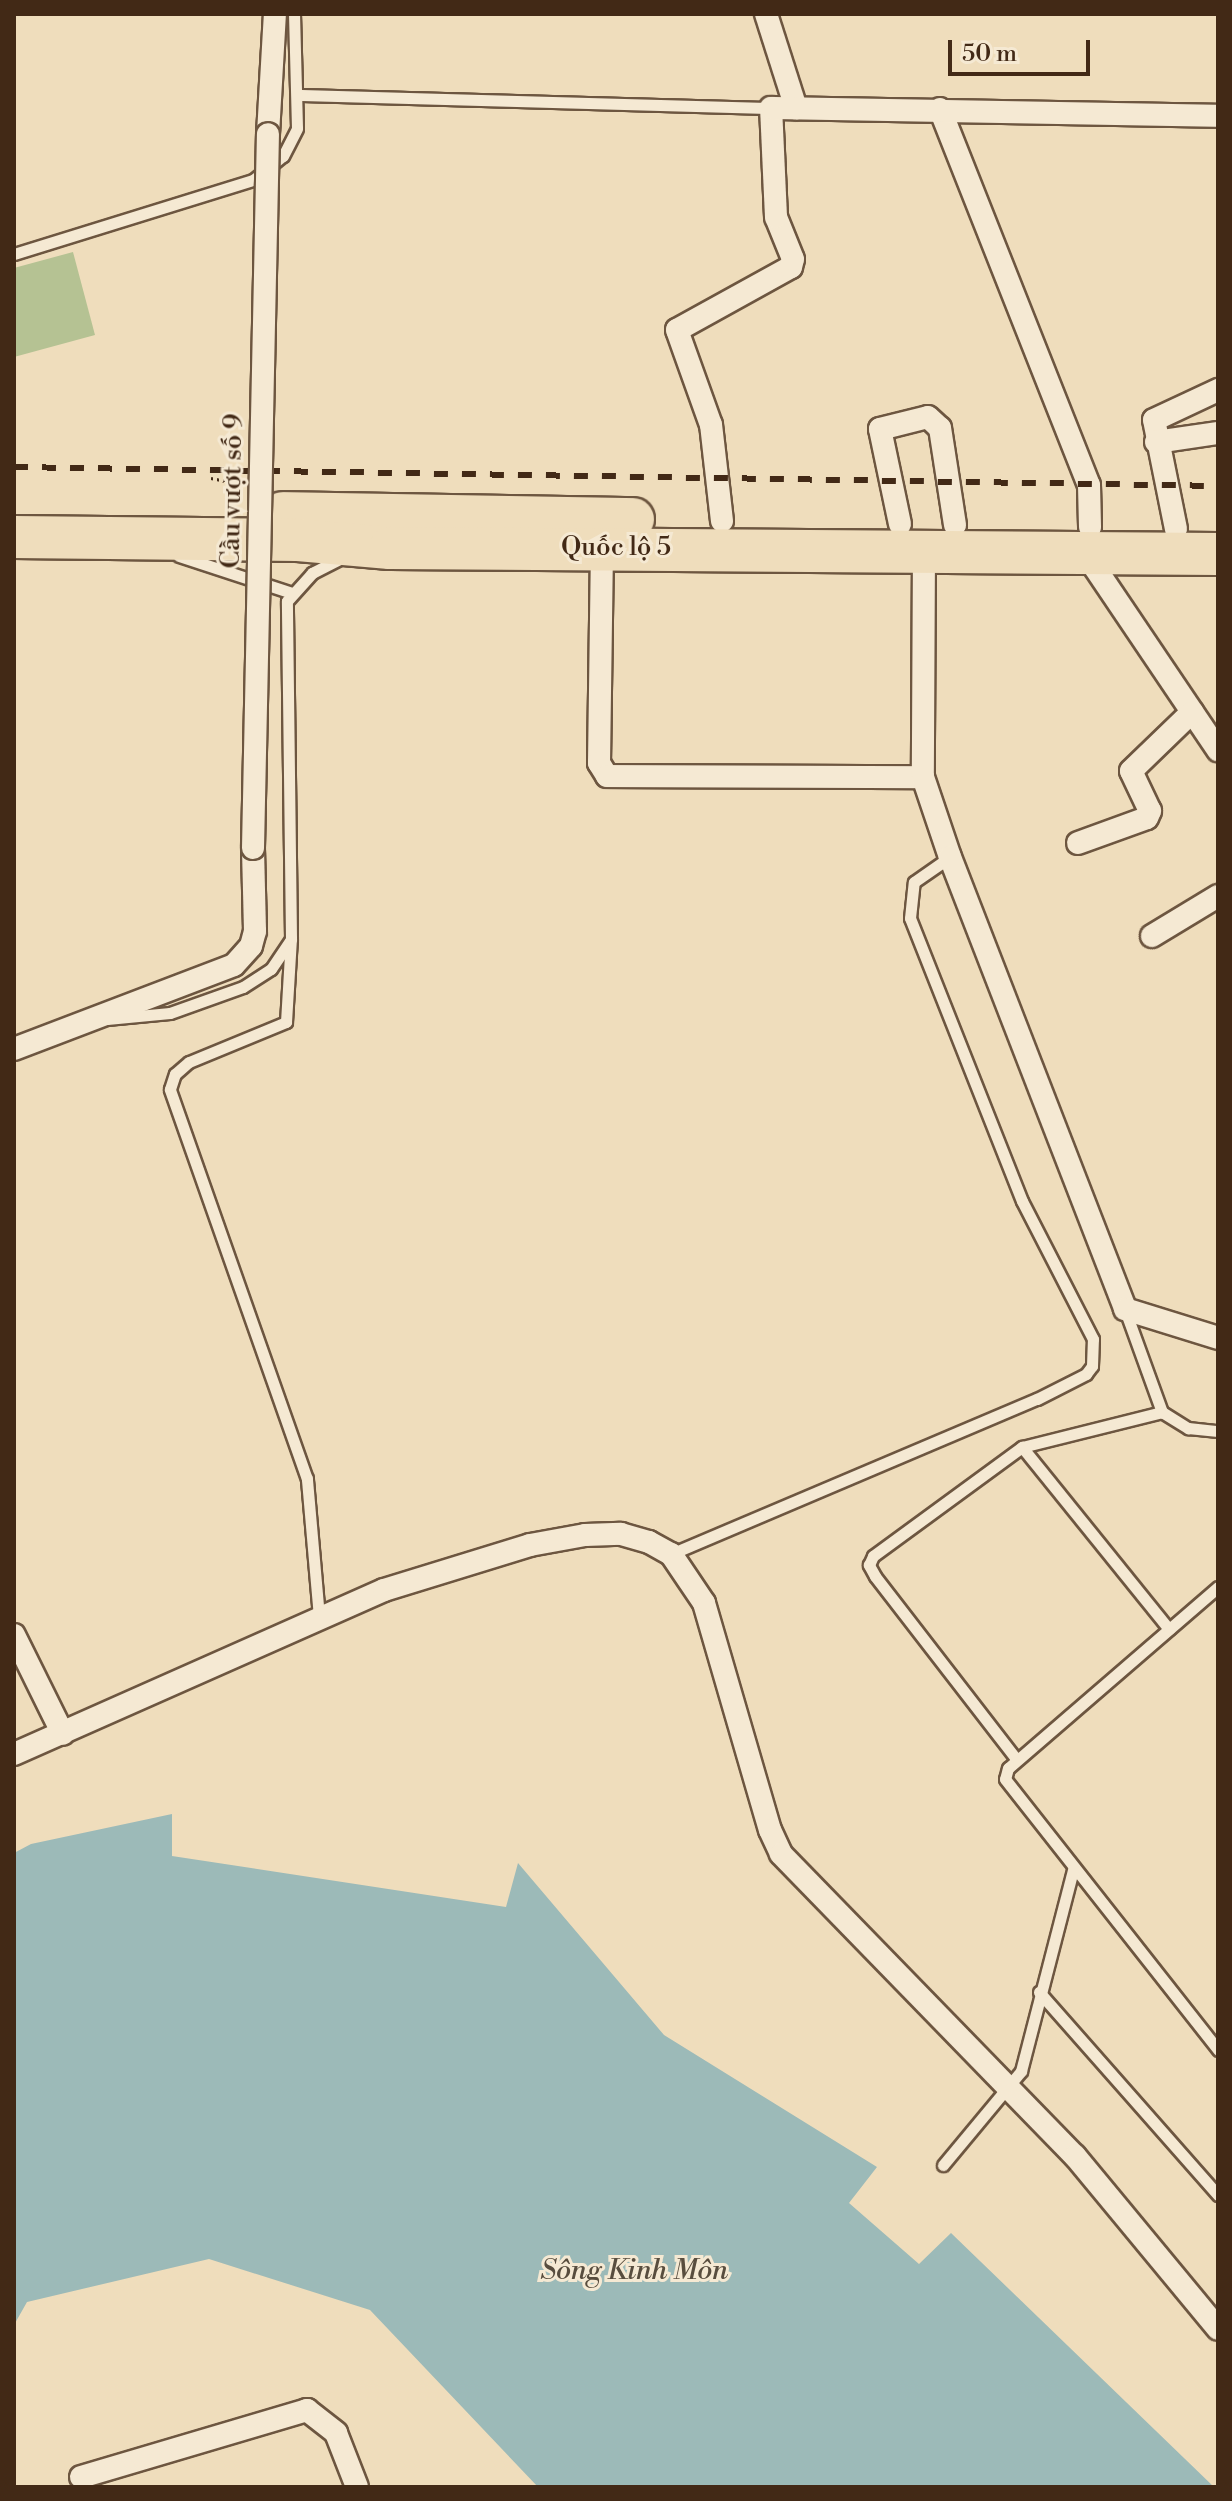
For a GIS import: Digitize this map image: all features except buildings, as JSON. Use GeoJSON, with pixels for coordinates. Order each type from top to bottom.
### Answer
{"type":"FeatureCollection","features":[{"type":"Feature","properties":{"kind":"highway","name":"Quốc lộ 5"},"geometry":{"type":"LineString","coordinates":[[14,508],[722,521],[1087,540],[1218,554]]}},
{"type":"Feature","properties":{"kind":"highway","name":"Quốc lộ 5"},"geometry":{"type":"LineString","coordinates":[[1087,540],[1176,529],[1218,530]]}},
{"type":"Feature","properties":{"kind":"highway","name":"Quốc lộ 5"},"geometry":{"type":"LineString","coordinates":[[14,537],[298,540],[390,548],[602,548],[926,533]]}},
{"type":"Feature","properties":{"kind":"street","name":"Cầu vượt số 9"},"geometry":{"type":"LineString","coordinates":[[14,1049],[209,978],[234,965],[251,946],[255,931],[253,848],[268,134],[275,14]]}},
{"type":"Feature","properties":{"kind":"street"},"geometry":{"type":"LineString","coordinates":[[766,14],[796,108]]}},
{"type":"Feature","properties":{"kind":"street"},"geometry":{"type":"LineString","coordinates":[[722,521],[711,425],[677,330],[791,267],[793,259],[776,217],[771,108],[1218,116]]}},
{"type":"Feature","properties":{"kind":"street"},"geometry":{"type":"LineString","coordinates":[[940,109],[1089,485],[1087,540],[1218,750]]}},
{"type":"Feature","properties":{"kind":"street"},"geometry":{"type":"LineString","coordinates":[[1176,529],[1154,420],[1218,390]]}},
{"type":"Feature","properties":{"kind":"street"},"geometry":{"type":"LineString","coordinates":[[1156,442],[1218,433]]}},
{"type":"Feature","properties":{"kind":"street"},"geometry":{"type":"LineString","coordinates":[[926,533],[923,777],[950,857],[1125,1309],[1218,1338]]}},
{"type":"Feature","properties":{"kind":"street"},"geometry":{"type":"LineString","coordinates":[[602,548],[599,763],[607,776],[623,780],[923,777]]}},
{"type":"Feature","properties":{"kind":"street"},"geometry":{"type":"LineString","coordinates":[[1078,843],[1147,818],[1150,811],[1131,771],[1192,712]]}},
{"type":"Feature","properties":{"kind":"street"},"geometry":{"type":"LineString","coordinates":[[1152,936],[1218,896]]}},
{"type":"Feature","properties":{"kind":"street"},"geometry":{"type":"LineString","coordinates":[[14,1754],[384,1590],[571,1537],[621,1534],[671,1554],[704,1603],[770,1830],[781,1854],[1010,2086],[1218,2329]]}},
{"type":"Feature","properties":{"kind":"street"},"geometry":{"type":"LineString","coordinates":[[14,1635],[63,1734]]}},
{"type":"Feature","properties":{"kind":"street"},"geometry":{"type":"LineString","coordinates":[[81,2477],[307,2410],[336,2433],[357,2487]]}},
{"type":"Feature","properties":{"kind":"lane"},"geometry":{"type":"LineString","coordinates":[[14,254],[253,180],[283,156],[292,141],[298,95],[294,14]]}},
{"type":"Feature","properties":{"kind":"lane"},"geometry":{"type":"LineString","coordinates":[[298,95],[771,108]]}},
{"type":"Feature","properties":{"kind":"lane"},"geometry":{"type":"LineString","coordinates":[[120,538],[292,593]]}},
{"type":"Feature","properties":{"kind":"lane"},"geometry":{"type":"LineString","coordinates":[[319,1617],[307,1479],[170,1089],[175,1074],[189,1062],[286,1022],[291,938],[287,601],[312,573],[337,559],[390,548]]}},
{"type":"Feature","properties":{"kind":"lane"},"geometry":{"type":"LineString","coordinates":[[671,1554],[1037,1399],[1086,1374],[1092,1366],[1093,1339],[1022,1201],[910,918],[914,882],[950,857]]}},
{"type":"Feature","properties":{"kind":"lane"},"geometry":{"type":"LineString","coordinates":[[97,1019],[131,1021],[170,1013],[243,987],[271,969],[291,938]]}},
{"type":"Feature","properties":{"kind":"lane"},"geometry":{"type":"LineString","coordinates":[[1125,1309],[1162,1412],[1188,1428],[1218,1431]]}},
{"type":"Feature","properties":{"kind":"lane"},"geometry":{"type":"LineString","coordinates":[[1017,1760],[869,1565],[873,1556],[1022,1447],[1162,1412]]}},
{"type":"Feature","properties":{"kind":"lane"},"geometry":{"type":"LineString","coordinates":[[1022,1447],[1169,1629]]}},
{"type":"Feature","properties":{"kind":"lane"},"geometry":{"type":"LineString","coordinates":[[1218,1587],[1017,1760],[1005,1779],[1009,1790],[1218,2050]]}},
{"type":"Feature","properties":{"kind":"lane"},"geometry":{"type":"LineString","coordinates":[[943,2165],[1010,2086],[1027,2058],[1039,1992],[1073,1870]]}},
{"type":"Feature","properties":{"kind":"lane"},"geometry":{"type":"LineString","coordinates":[[1039,1992],[1218,2195]]}},
{"type":"Feature","properties":{"kind":"green space"},"geometry":{"type":"Polygon","coordinates":[[[73,252],[95,335],[14,357],[14,268],[73,252]]]}},
{"type":"Feature","properties":{"kind":"water","name":"Sông Kinh Môn"},"geometry":{"type":"Polygon","coordinates":[[[172,1814],[172,1856],[506,1907],[518,1863],[664,2035],[877,2167],[849,2203],[919,2264],[951,2233],[1214,2487],[538,2487],[370,2310],[209,2259],[27,2302],[14,2325],[14,1853],[31,1844],[172,1814]]]}},
{"type":"Feature","properties":{"kind":"railway"},"geometry":{"type":"LineString","coordinates":[[14,467],[1218,486]]}}]}
